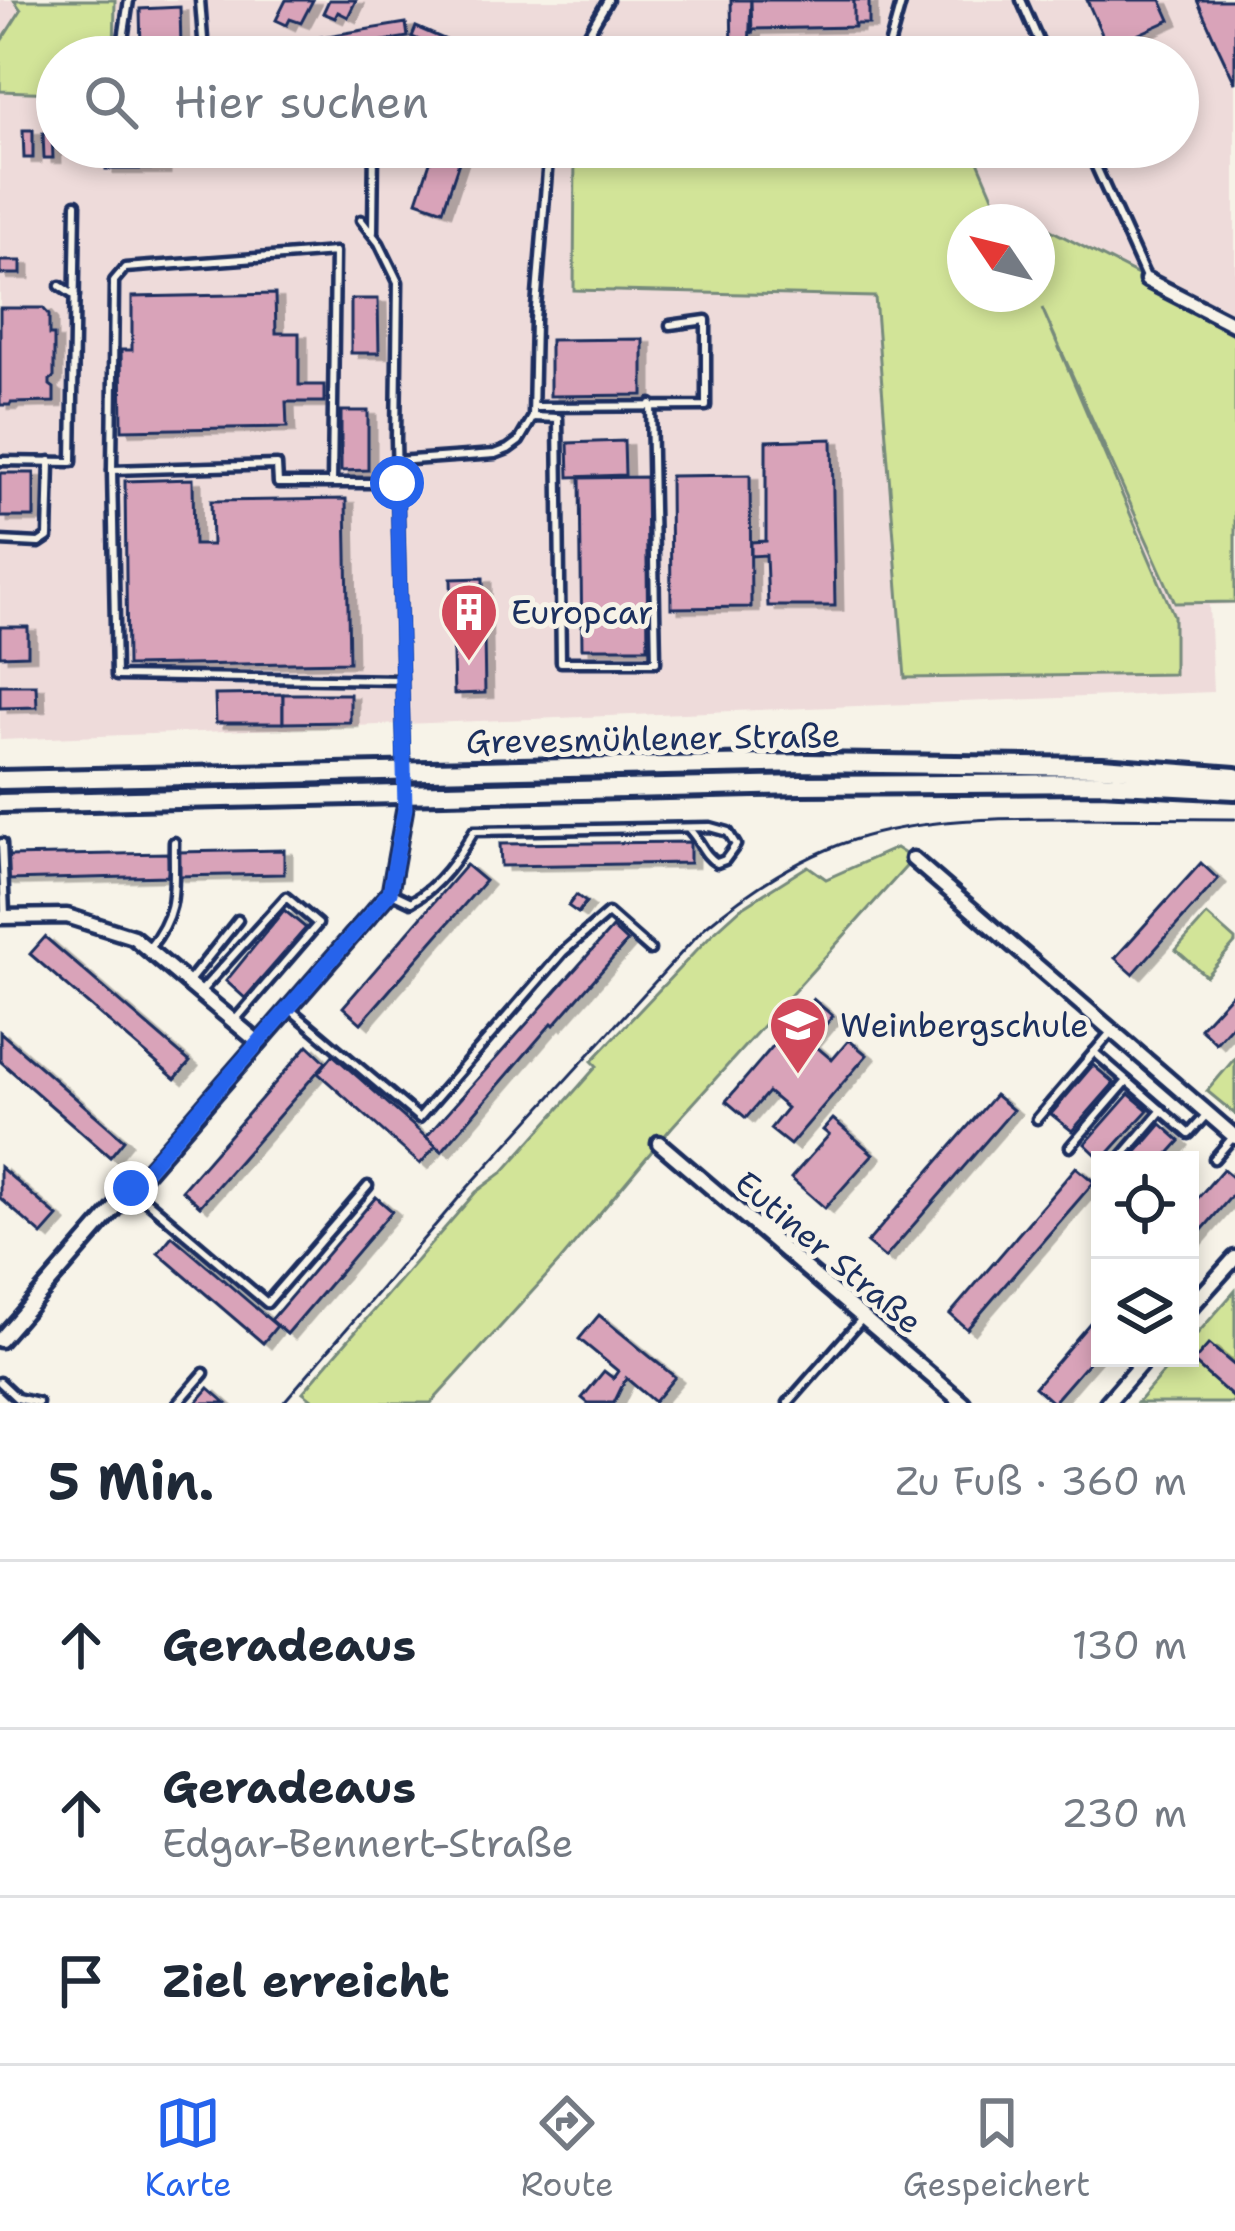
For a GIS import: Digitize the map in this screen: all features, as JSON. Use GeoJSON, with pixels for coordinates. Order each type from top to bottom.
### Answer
{"type":"FeatureCollection","features":[{"type":"Feature","properties":{"kind":"street"},"geometry":{"type":"LineString","coordinates":[[1148,280],[1235,325]]}},
{"type":"Feature","properties":{"kind":"street","name":"Grevesmühlener Straße"},"geometry":{"type":"LineString","coordinates":[[0,780],[807,764],[1102,767],[1235,777]]}},
{"type":"Feature","properties":{"kind":"street"},"geometry":{"type":"LineString","coordinates":[[0,1340],[390,892],[405,808],[404,772]]}},
{"type":"Feature","properties":{"kind":"street","name":"Grevesmühlener Straße"},"geometry":{"type":"LineString","coordinates":[[0,803],[801,785],[1100,783],[1235,790]]}},
{"type":"Feature","properties":{"kind":"street"},"geometry":{"type":"LineString","coordinates":[[913,859],[1234,1137]]}},
{"type":"Feature","properties":{"kind":"street"},"geometry":{"type":"LineString","coordinates":[[3,917],[67,916],[133,938],[259,1042]]}},
{"type":"Feature","properties":{"kind":"street","name":"Eutiner Straße"},"geometry":{"type":"LineString","coordinates":[[659,1143],[963,1403]]}},
{"type":"Feature","properties":{"kind":"street"},"geometry":{"type":"LineString","coordinates":[[1199,1298],[1235,1258]]}},
{"type":"Feature","properties":{"kind":"street"},"geometry":{"type":"LineString","coordinates":[[1107,1403],[1138,1367]]}},
{"type":"Feature","properties":{"kind":"lane"},"geometry":{"type":"LineString","coordinates":[[124,36],[129,0]]}},
{"type":"Feature","properties":{"kind":"lane"},"geometry":{"type":"LineString","coordinates":[[200,0],[203,36]]}},
{"type":"Feature","properties":{"kind":"lane"},"geometry":{"type":"LineString","coordinates":[[587,36],[608,0]]}},
{"type":"Feature","properties":{"kind":"lane"},"geometry":{"type":"LineString","coordinates":[[892,36],[902,0]]}},
{"type":"Feature","properties":{"kind":"lane"},"geometry":{"type":"LineString","coordinates":[[1021,0],[1037,36]]}},
{"type":"Feature","properties":{"kind":"lane"},"geometry":{"type":"LineString","coordinates":[[373,236],[374,168]]}},
{"type":"Feature","properties":{"kind":"lane"},"geometry":{"type":"LineString","coordinates":[[397,461],[495,454],[519,440],[533,417],[547,168]]}},
{"type":"Feature","properties":{"kind":"lane"},"geometry":{"type":"LineString","coordinates":[[1097,168],[1148,280]]}},
{"type":"Feature","properties":{"kind":"lane"},"geometry":{"type":"LineString","coordinates":[[0,461],[72,462],[76,205]]}},
{"type":"Feature","properties":{"kind":"lane"},"geometry":{"type":"LineString","coordinates":[[361,220],[398,283],[404,772]]}},
{"type":"Feature","properties":{"kind":"lane"},"geometry":{"type":"LineString","coordinates":[[332,483],[335,252],[125,268],[114,281],[116,676],[402,680]]}},
{"type":"Feature","properties":{"kind":"lane"},"geometry":{"type":"LineString","coordinates":[[60,286],[75,296]]}},
{"type":"Feature","properties":{"kind":"lane"},"geometry":{"type":"LineString","coordinates":[[535,407],[706,406],[706,320],[670,325]]}},
{"type":"Feature","properties":{"kind":"lane"},"geometry":{"type":"LineString","coordinates":[[533,417],[558,418],[561,662],[656,662],[651,404]]}},
{"type":"Feature","properties":{"kind":"lane"},"geometry":{"type":"LineString","coordinates":[[0,542],[39,543],[49,536],[50,461]]}},
{"type":"Feature","properties":{"kind":"lane"},"geometry":{"type":"LineString","coordinates":[[112,470],[277,465],[278,483],[397,483]]}},
{"type":"Feature","properties":{"kind":"lane"},"geometry":{"type":"LineString","coordinates":[[390,892],[410,902],[425,894],[474,831],[688,828],[719,828],[736,844],[730,856],[717,863],[708,858],[688,828]]}},
{"type":"Feature","properties":{"kind":"lane"},"geometry":{"type":"LineString","coordinates":[[148,950],[166,928],[173,907],[174,842]]}},
{"type":"Feature","properties":{"kind":"lane"},"geometry":{"type":"LineString","coordinates":[[2,843],[3,917]]}},
{"type":"Feature","properties":{"kind":"lane"},"geometry":{"type":"LineString","coordinates":[[194,988],[286,897],[318,924],[234,1022]]}},
{"type":"Feature","properties":{"kind":"lane"},"geometry":{"type":"LineString","coordinates":[[288,1007],[419,1118],[562,952],[608,913],[650,950]]}},
{"type":"Feature","properties":{"kind":"lane"},"geometry":{"type":"LineString","coordinates":[[194,988],[238,920]]}},
{"type":"Feature","properties":{"kind":"lane"},"geometry":{"type":"LineString","coordinates":[[1036,1119],[1112,1031]]}},
{"type":"Feature","properties":{"kind":"lane"},"geometry":{"type":"LineString","coordinates":[[1094,1052],[1189,1134],[1208,1114]]}},
{"type":"Feature","properties":{"kind":"lane"},"geometry":{"type":"LineString","coordinates":[[1070,1147],[1127,1081]]}},
{"type":"Feature","properties":{"kind":"lane"},"geometry":{"type":"LineString","coordinates":[[1127,1151],[1162,1110]]}},
{"type":"Feature","properties":{"kind":"lane"},"geometry":{"type":"LineString","coordinates":[[1214,1160],[1234,1137]]}},
{"type":"Feature","properties":{"kind":"lane"},"geometry":{"type":"LineString","coordinates":[[131,1188],[267,1303],[368,1186]]}},
{"type":"Feature","properties":{"kind":"lane"},"geometry":{"type":"LineString","coordinates":[[788,1403],[863,1317]]}},
{"type":"Feature","properties":{"kind":"lane"},"geometry":{"type":"LineString","coordinates":[[178,1403],[204,1373]]}},
{"type":"Feature","properties":{"kind":"lane"},"geometry":{"type":"LineString","coordinates":[[0,1382],[17,1398],[38,1403]]}},
{"type":"Feature","properties":{"kind":"shaded area"},"geometry":{"type":"Polygon","coordinates":[[[0,0],[1235,0],[1235,604],[1209,605],[1213,692],[0,740],[0,0]]]}},
{"type":"Feature","properties":{"kind":"green space"},"geometry":{"type":"Polygon","coordinates":[[[14,0],[115,0],[114,36],[36,36],[36,92],[0,91],[0,43],[21,10],[14,0]]]}},
{"type":"Feature","properties":{"kind":"green space"},"geometry":{"type":"Polygon","coordinates":[[[575,168],[981,168],[1001,204],[947,204],[947,312],[1044,312],[1174,616],[1174,674],[905,678],[875,297],[574,290],[575,168]]]}},
{"type":"Feature","properties":{"kind":"green space"},"geometry":{"type":"Polygon","coordinates":[[[1055,232],[1235,325],[1235,602],[1175,603],[1044,312],[1055,312],[1055,232]]]}},
{"type":"Feature","properties":{"kind":"green space"},"geometry":{"type":"Polygon","coordinates":[[[896,848],[913,859],[431,1403],[317,1403],[303,1392],[476,1192],[503,1172],[597,1066],[592,1061],[710,936],[740,909],[808,866],[826,879],[896,848]]]}},
{"type":"Feature","properties":{"kind":"green space"},"geometry":{"type":"Polygon","coordinates":[[[1207,915],[1235,943],[1206,976],[1176,950],[1207,915]]]}},
{"type":"Feature","properties":{"kind":"green space"},"geometry":{"type":"Polygon","coordinates":[[[1235,1058],[1235,1114],[1207,1091],[1235,1058]]]}},
{"type":"Feature","properties":{"kind":"green space"},"geometry":{"type":"Polygon","coordinates":[[[1235,1291],[1235,1403],[1137,1403],[1168,1367],[1199,1367],[1199,1332],[1235,1291]]]}},
{"type":"Feature","properties":{"kind":"building"},"geometry":{"type":"Polygon","coordinates":[[[286,0],[313,0],[301,23],[290,19],[287,25],[276,20],[286,0]]]}},
{"type":"Feature","properties":{"kind":"building"},"geometry":{"type":"Polygon","coordinates":[[[329,0],[356,0],[348,17],[338,12],[335,18],[323,13],[329,0]]]}},
{"type":"Feature","properties":{"kind":"building"},"geometry":{"type":"Polygon","coordinates":[[[731,0],[751,0],[750,36],[732,36],[731,0]]]}},
{"type":"Feature","properties":{"kind":"building"},"geometry":{"type":"Polygon","coordinates":[[[751,0],[854,0],[855,27],[753,29],[752,34],[751,0]]]}},
{"type":"Feature","properties":{"kind":"building"},"geometry":{"type":"Polygon","coordinates":[[[854,0],[869,0],[869,24],[854,24],[854,0]]]}},
{"type":"Feature","properties":{"kind":"building"},"geometry":{"type":"Polygon","coordinates":[[[1087,0],[1161,0],[1170,20],[1135,36],[1103,36],[1087,0]]]}},
{"type":"Feature","properties":{"kind":"building"},"geometry":{"type":"Polygon","coordinates":[[[1197,0],[1235,0],[1235,83],[1218,47],[1197,0]]]}},
{"type":"Feature","properties":{"kind":"building"},"geometry":{"type":"Polygon","coordinates":[[[180,7],[181,36],[141,36],[140,9],[180,7]]]}},
{"type":"Feature","properties":{"kind":"building"},"geometry":{"type":"Polygon","coordinates":[[[406,23],[408,36],[328,36],[406,23]]]}},
{"type":"Feature","properties":{"kind":"building"},"geometry":{"type":"Polygon","coordinates":[[[416,27],[437,36],[412,36],[416,27]]]}},
{"type":"Feature","properties":{"kind":"building"},"geometry":{"type":"Polygon","coordinates":[[[23,130],[33,130],[33,158],[24,158],[23,130]]]}},
{"type":"Feature","properties":{"kind":"building"},"geometry":{"type":"Polygon","coordinates":[[[428,168],[457,168],[443,210],[417,201],[428,168]]]}},
{"type":"Feature","properties":{"kind":"building"},"geometry":{"type":"Polygon","coordinates":[[[0,261],[21,261],[21,274],[0,274],[0,261]]]}},
{"type":"Feature","properties":{"kind":"building"},"geometry":{"type":"Polygon","coordinates":[[[275,294],[276,333],[299,333],[299,385],[324,385],[324,402],[286,402],[287,427],[122,430],[121,350],[132,350],[132,297],[275,294]]]}},
{"type":"Feature","properties":{"kind":"building"},"geometry":{"type":"Polygon","coordinates":[[[351,299],[378,299],[379,353],[351,353],[351,299]]]}},
{"type":"Feature","properties":{"kind":"building"},"geometry":{"type":"Polygon","coordinates":[[[0,308],[43,308],[49,315],[49,335],[54,335],[50,385],[54,402],[0,405],[0,308]]]}},
{"type":"Feature","properties":{"kind":"building"},"geometry":{"type":"Polygon","coordinates":[[[643,339],[643,395],[550,396],[550,340],[643,339]]]}},
{"type":"Feature","properties":{"kind":"building"},"geometry":{"type":"Polygon","coordinates":[[[341,411],[368,411],[368,470],[341,471],[341,411]]]}},
{"type":"Feature","properties":{"kind":"building"},"geometry":{"type":"Polygon","coordinates":[[[832,439],[835,606],[768,606],[766,555],[751,556],[751,542],[766,541],[766,441],[832,439]]]}},
{"type":"Feature","properties":{"kind":"building"},"geometry":{"type":"Polygon","coordinates":[[[624,441],[625,475],[569,477],[568,443],[624,441]]]}},
{"type":"Feature","properties":{"kind":"building"},"geometry":{"type":"Polygon","coordinates":[[[0,473],[34,473],[34,517],[0,517],[0,473]]]}},
{"type":"Feature","properties":{"kind":"building"},"geometry":{"type":"Polygon","coordinates":[[[750,475],[751,607],[671,608],[670,476],[750,475]]]}},
{"type":"Feature","properties":{"kind":"building"},"geometry":{"type":"Polygon","coordinates":[[[646,477],[648,648],[582,648],[580,478],[646,477]]]}},
{"type":"Feature","properties":{"kind":"building"},"geometry":{"type":"Polygon","coordinates":[[[193,479],[194,545],[212,545],[211,501],[346,499],[349,662],[127,666],[125,481],[193,479]]]}},
{"type":"Feature","properties":{"kind":"building","name":"Europcar"},"geometry":{"type":"Polygon","coordinates":[[[483,578],[485,693],[454,694],[451,579],[483,578]]]}},
{"type":"Feature","properties":{"kind":"building"},"geometry":{"type":"Polygon","coordinates":[[[0,627],[28,627],[28,655],[0,656],[0,627]]]}},
{"type":"Feature","properties":{"kind":"building"},"geometry":{"type":"Polygon","coordinates":[[[0,685],[36,685],[37,707],[0,708],[0,685]]]}},
{"type":"Feature","properties":{"kind":"building"},"geometry":{"type":"Polygon","coordinates":[[[283,694],[283,723],[216,723],[215,695],[283,694]]]}},
{"type":"Feature","properties":{"kind":"building"},"geometry":{"type":"Polygon","coordinates":[[[283,694],[350,694],[350,722],[283,723],[283,694]]]}},
{"type":"Feature","properties":{"kind":"building"},"geometry":{"type":"Polygon","coordinates":[[[690,842],[690,863],[501,866],[500,844],[690,842]]]}},
{"type":"Feature","properties":{"kind":"building"},"geometry":{"type":"Polygon","coordinates":[[[284,850],[284,874],[0,878],[0,858],[7,856],[284,850]]]}},
{"type":"Feature","properties":{"kind":"building"},"geometry":{"type":"Polygon","coordinates":[[[1201,863],[1218,879],[1133,974],[1115,958],[1201,863]]]}},
{"type":"Feature","properties":{"kind":"building"},"geometry":{"type":"Polygon","coordinates":[[[466,865],[485,881],[361,1023],[343,1007],[466,865]]]}},
{"type":"Feature","properties":{"kind":"building"},"geometry":{"type":"Polygon","coordinates":[[[576,895],[586,902],[578,913],[568,906],[576,895]]]}},
{"type":"Feature","properties":{"kind":"building"},"geometry":{"type":"Polygon","coordinates":[[[284,910],[306,928],[245,998],[226,981],[284,910]]]}},
{"type":"Feature","properties":{"kind":"building"},"geometry":{"type":"Polygon","coordinates":[[[612,928],[627,942],[442,1151],[426,1137],[612,928]]]}},
{"type":"Feature","properties":{"kind":"building"},"geometry":{"type":"Polygon","coordinates":[[[45,937],[190,1062],[175,1079],[30,954],[45,937]]]}},
{"type":"Feature","properties":{"kind":"building"},"geometry":{"type":"Polygon","coordinates":[[[1235,990],[1235,1022],[1216,1043],[1200,1028],[1235,990]]]}},
{"type":"Feature","properties":{"kind":"building","name":"Weinbergschule"},"geometry":{"type":"Polygon","coordinates":[[[813,999],[833,1016],[811,1042],[832,1060],[849,1040],[867,1055],[790,1145],[770,1129],[787,1108],[768,1092],[746,1118],[726,1101],[813,999]]]}},
{"type":"Feature","properties":{"kind":"building"},"geometry":{"type":"Polygon","coordinates":[[[0,1032],[124,1140],[110,1157],[0,1061],[0,1032]]]}},
{"type":"Feature","properties":{"kind":"building"},"geometry":{"type":"Polygon","coordinates":[[[308,1045],[326,1062],[200,1206],[182,1190],[308,1045]]]}},
{"type":"Feature","properties":{"kind":"building"},"geometry":{"type":"Polygon","coordinates":[[[333,1055],[436,1146],[420,1164],[318,1073],[333,1055]]]}},
{"type":"Feature","properties":{"kind":"building"},"geometry":{"type":"Polygon","coordinates":[[[1093,1065],[1114,1083],[1072,1131],[1051,1114],[1093,1065]]]}},
{"type":"Feature","properties":{"kind":"building"},"geometry":{"type":"Polygon","coordinates":[[[1129,1094],[1148,1110],[1110,1151],[1092,1151],[1085,1144],[1129,1094]]]}},
{"type":"Feature","properties":{"kind":"building"},"geometry":{"type":"Polygon","coordinates":[[[995,1095],[1013,1110],[885,1258],[867,1243],[995,1095]]]}},
{"type":"Feature","properties":{"kind":"building"},"geometry":{"type":"Polygon","coordinates":[[[833,1119],[873,1154],[825,1208],[791,1178],[829,1135],[823,1130],[833,1119]]]}},
{"type":"Feature","properties":{"kind":"building"},"geometry":{"type":"Polygon","coordinates":[[[1161,1124],[1180,1141],[1171,1151],[1138,1151],[1161,1124]]]}},
{"type":"Feature","properties":{"kind":"building"},"geometry":{"type":"Polygon","coordinates":[[[0,1167],[58,1217],[42,1235],[0,1198],[0,1167]]]}},
{"type":"Feature","properties":{"kind":"building"},"geometry":{"type":"Polygon","coordinates":[[[1076,1167],[1091,1180],[1091,1185],[967,1329],[950,1314],[1076,1167]]]}},
{"type":"Feature","properties":{"kind":"building"},"geometry":{"type":"Polygon","coordinates":[[[1223,1169],[1235,1179],[1235,1192],[1199,1234],[1199,1197],[1223,1169]]]}},
{"type":"Feature","properties":{"kind":"building"},"geometry":{"type":"Polygon","coordinates":[[[376,1197],[392,1211],[287,1334],[271,1320],[376,1197]]]}},
{"type":"Feature","properties":{"kind":"building"},"geometry":{"type":"Polygon","coordinates":[[[172,1236],[277,1326],[263,1343],[158,1253],[172,1236]]]}},
{"type":"Feature","properties":{"kind":"building"},"geometry":{"type":"Polygon","coordinates":[[[599,1315],[675,1377],[654,1402],[626,1378],[614,1403],[588,1403],[582,1398],[604,1371],[613,1378],[618,1371],[579,1339],[599,1315]]]}},
{"type":"Feature","properties":{"kind":"building"},"geometry":{"type":"Polygon","coordinates":[[[1091,1322],[1091,1359],[1053,1403],[1035,1387],[1091,1322]]]}},
{"type":"Feature","properties":{"kind":"building"},"geometry":{"type":"Polygon","coordinates":[[[1209,1344],[1235,1366],[1235,1399],[1199,1367],[1199,1355],[1209,1344]]]}},
{"type":"Feature","properties":{"kind":"building"},"geometry":{"type":"Polygon","coordinates":[[[209,1388],[226,1403],[196,1403],[209,1388]]]}},
{"type":"Feature","properties":{"kind":"tram line"},"geometry":{"type":"LineString","coordinates":[[283,1403],[468,1187],[704,928],[774,877],[853,840],[933,823],[1015,818],[1235,819]]}},
{"type":"Feature","properties":{"kind":"place","name":"Europcar"},"geometry":{"type":"Point","coordinates":[469,663]}},
{"type":"Feature","properties":{"kind":"place","name":"Weinbergschule"},"geometry":{"type":"Point","coordinates":[798,1076]}},
{"type":"Feature","properties":{"kind":"route"},"geometry":{"type":"LineString","coordinates":[[131,1188],[390,892],[405,808],[397,483]]}}]}
